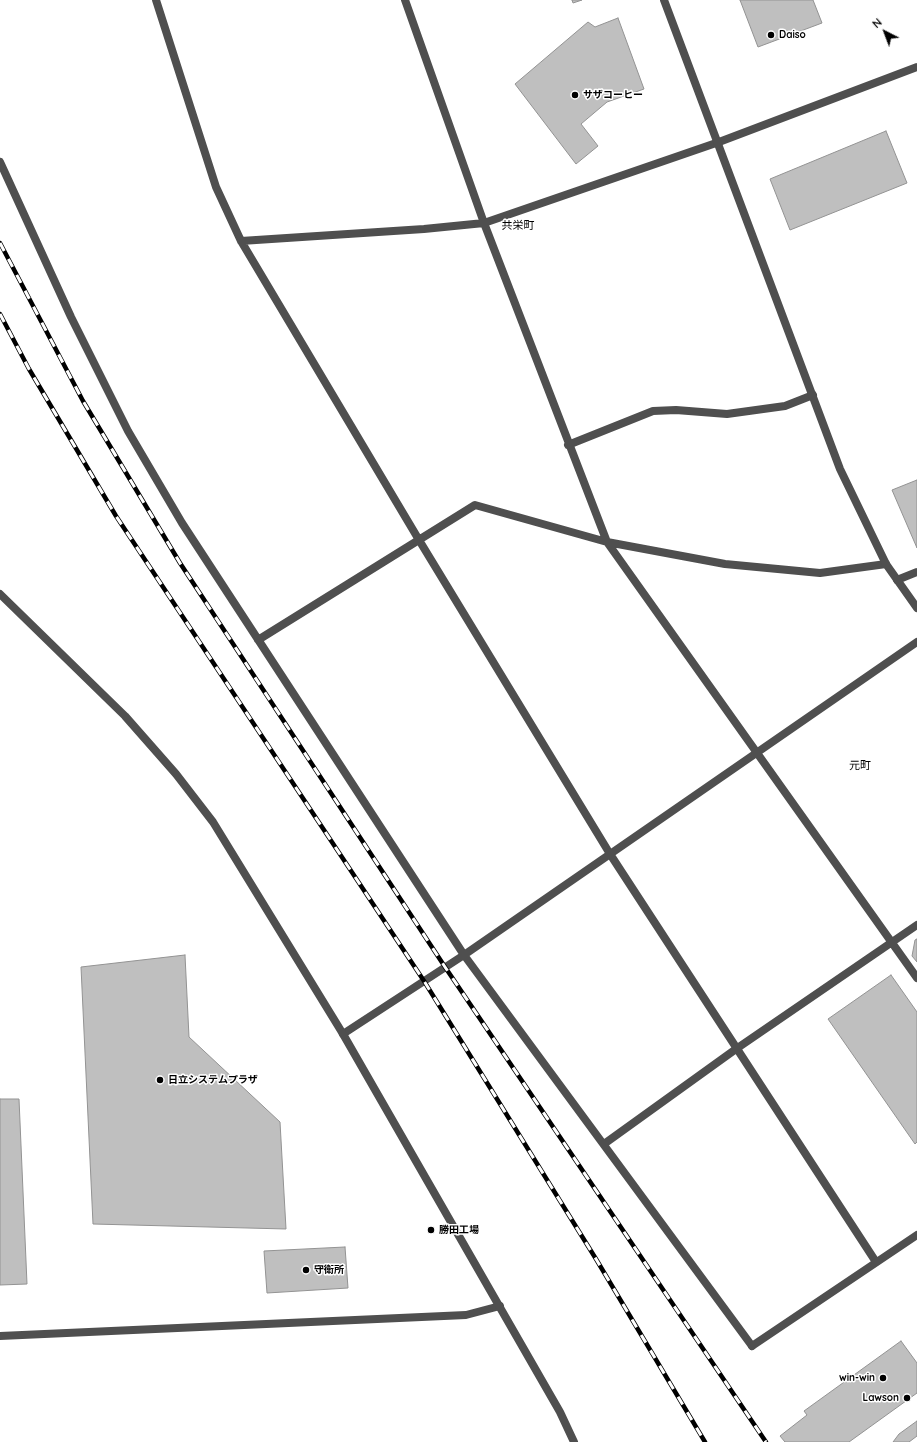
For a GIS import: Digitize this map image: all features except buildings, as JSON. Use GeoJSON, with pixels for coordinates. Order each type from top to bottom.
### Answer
{"type":"FeatureCollection","features":[{"type":"Feature","properties":{"kind":"street"},"geometry":{"type":"LineString","coordinates":[[156,0],[216,187],[241,241],[419,540],[610,854],[876,1262]]}},
{"type":"Feature","properties":{"kind":"street"},"geometry":{"type":"LineString","coordinates":[[405,0],[484,223],[568,445],[607,542],[893,942],[917,978]]}},
{"type":"Feature","properties":{"kind":"street"},"geometry":{"type":"LineString","coordinates":[[664,0],[719,142],[840,469],[886,564],[917,608]]}},
{"type":"Feature","properties":{"kind":"street"},"geometry":{"type":"LineString","coordinates":[[241,241],[424,229],[484,223],[719,142],[916,70]]}},
{"type":"Feature","properties":{"kind":"street"},"geometry":{"type":"LineString","coordinates":[[0,162],[71,317],[128,432],[182,523],[464,955],[752,1346],[917,1235]]}},
{"type":"Feature","properties":{"kind":"street"},"geometry":{"type":"LineString","coordinates":[[568,445],[653,411],[676,410],[727,414],[785,406],[813,395]]}},
{"type":"Feature","properties":{"kind":"street"},"geometry":{"type":"LineString","coordinates":[[258,640],[475,504],[607,542],[725,564],[820,572],[886,564]]}},
{"type":"Feature","properties":{"kind":"street"},"geometry":{"type":"LineString","coordinates":[[897,580],[917,572]]}},
{"type":"Feature","properties":{"kind":"street"},"geometry":{"type":"LineString","coordinates":[[0,594],[125,716],[176,774],[213,822],[344,1034],[560,1412],[574,1442]]}},
{"type":"Feature","properties":{"kind":"street"},"geometry":{"type":"LineString","coordinates":[[344,1034],[464,955],[917,642]]}},
{"type":"Feature","properties":{"kind":"street"},"geometry":{"type":"LineString","coordinates":[[604,1144],[736,1049],[917,926]]}},
{"type":"Feature","properties":{"kind":"street"},"geometry":{"type":"LineString","coordinates":[[0,1336],[466,1315],[500,1306]]}},
{"type":"Feature","properties":{"kind":"railway"},"geometry":{"type":"LineString","coordinates":[[0,243],[83,401],[180,563],[445,967],[766,1442]]}},
{"type":"Feature","properties":{"kind":"railway"},"geometry":{"type":"LineString","coordinates":[[0,314],[29,369],[116,516],[424,981],[596,1259],[705,1442]]}},
{"type":"Feature","properties":{"kind":"place","name":"Daiso"},"geometry":{"type":"Point","coordinates":[771,35]}},
{"type":"Feature","properties":{"kind":"place","name":"サザコーヒー"},"geometry":{"type":"Point","coordinates":[575,95]}},
{"type":"Feature","properties":{"kind":"place","name":"日立システムプラザ"},"geometry":{"type":"Point","coordinates":[160,1080]}},
{"type":"Feature","properties":{"kind":"place","name":"勝田工場"},"geometry":{"type":"Point","coordinates":[431,1230]}},
{"type":"Feature","properties":{"kind":"place","name":"守衛所"},"geometry":{"type":"Point","coordinates":[306,1270]}},
{"type":"Feature","properties":{"kind":"place","name":"win-win"},"geometry":{"type":"Point","coordinates":[883,1378]}},
{"type":"Feature","properties":{"kind":"place","name":"Lawson"},"geometry":{"type":"Point","coordinates":[907,1398]}},
{"type":"Feature","properties":{"kind":"district","name":"共栄町"},"geometry":{"type":"Point","coordinates":[518,226]}},
{"type":"Feature","properties":{"kind":"district","name":"元町"},"geometry":{"type":"Point","coordinates":[860,766]}}]}
